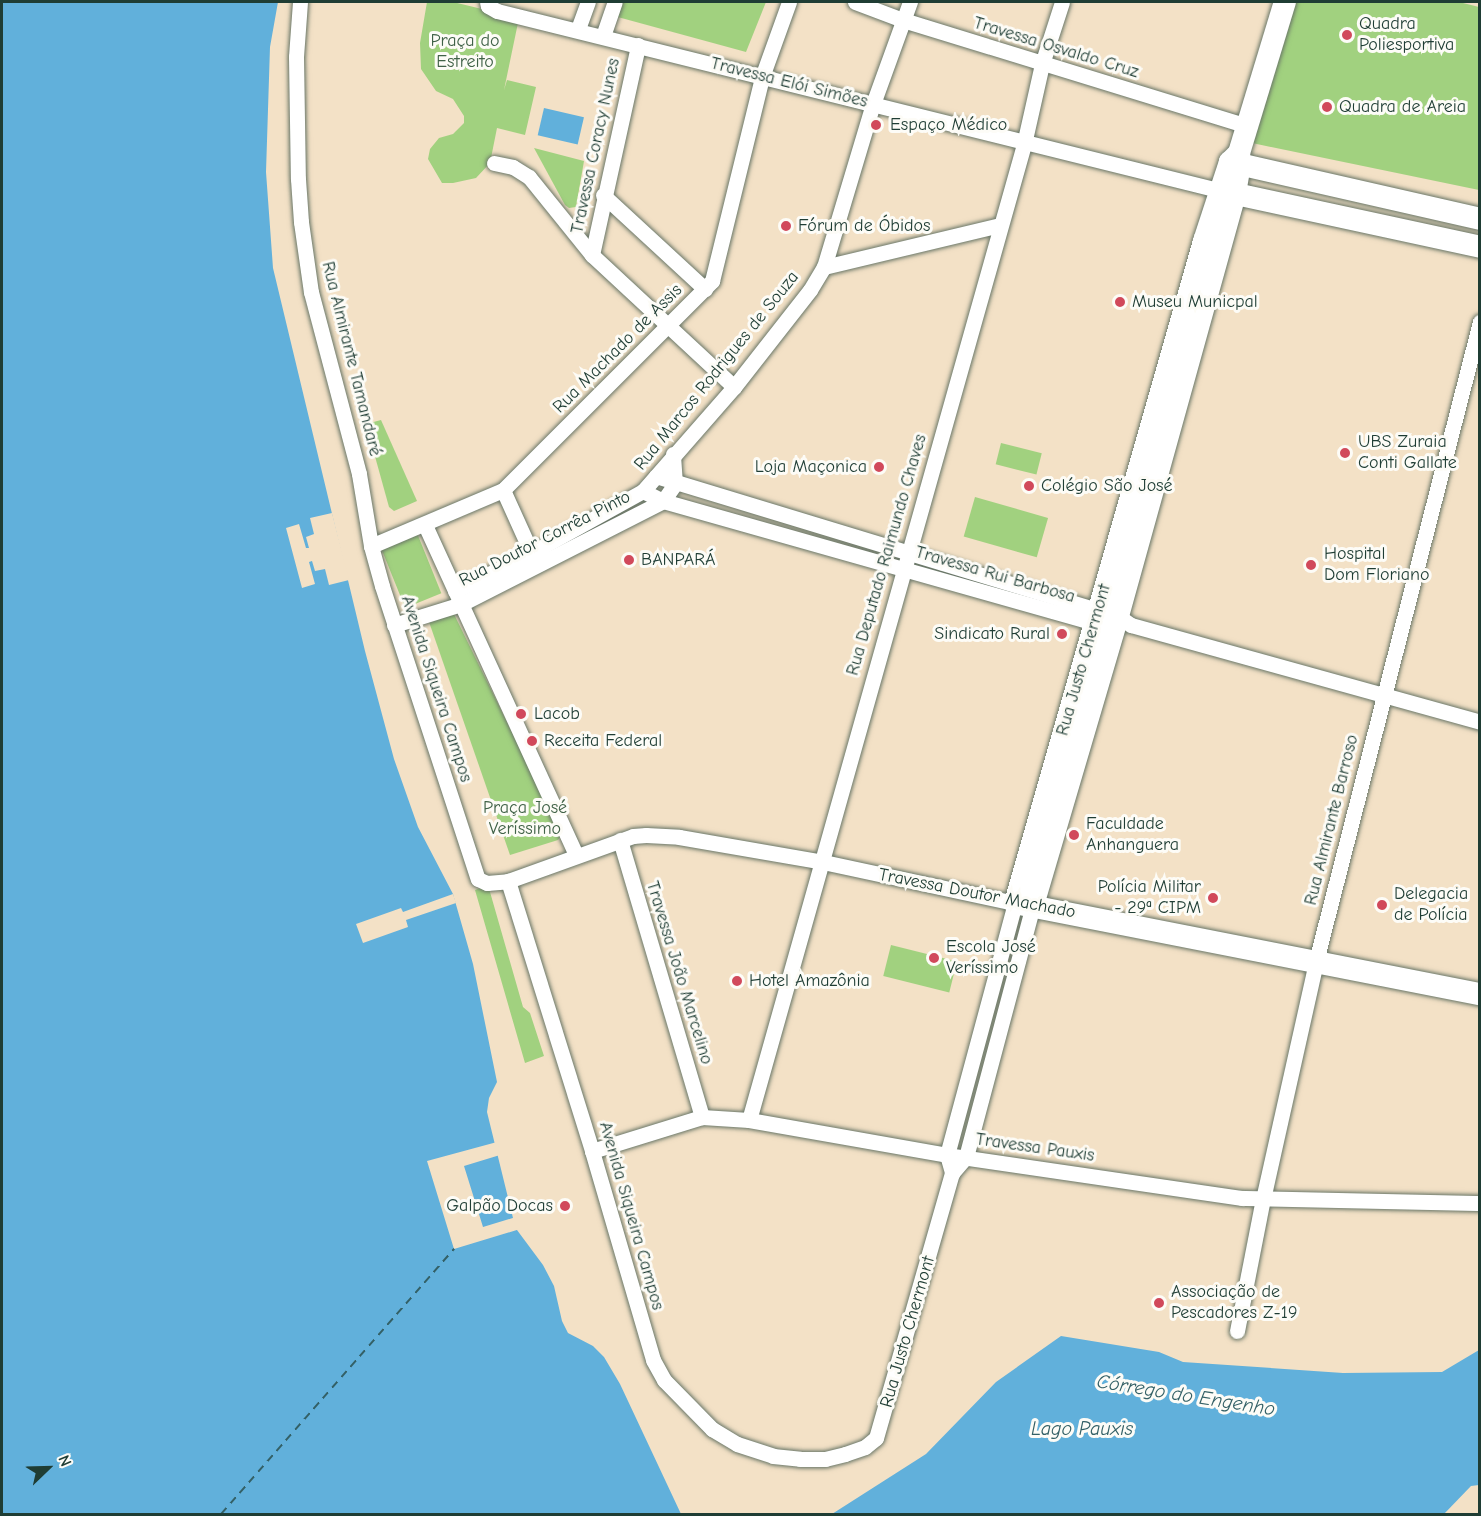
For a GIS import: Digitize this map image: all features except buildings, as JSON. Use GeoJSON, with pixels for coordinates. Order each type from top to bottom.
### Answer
{"type":"FeatureCollection","features":[{"type":"Feature","properties":{"kind":"street","name":"Rua Almirante Tamandaré"},"geometry":{"type":"LineString","coordinates":[[300,2],[296,110],[300,211],[306,264],[321,333],[359,474],[371,546]]}},
{"type":"Feature","properties":{"kind":"street","name":"Travessa Elói Simões"},"geometry":{"type":"LineString","coordinates":[[487,2],[488,6],[497,11],[578,29],[1024,144],[1228,192]]}},
{"type":"Feature","properties":{"kind":"street"},"geometry":{"type":"LineString","coordinates":[[578,29],[588,2]]}},
{"type":"Feature","properties":{"kind":"street"},"geometry":{"type":"LineString","coordinates":[[603,36],[615,2]]}},
{"type":"Feature","properties":{"kind":"street","name":"Rua Machado de Assis"},"geometry":{"type":"LineString","coordinates":[[371,546],[503,490],[705,289],[715,275],[762,77],[789,2]]}},
{"type":"Feature","properties":{"kind":"street","name":"Travessa Osvaldo Cruz"},"geometry":{"type":"LineString","coordinates":[[855,2],[903,20],[1042,64],[1247,126]]}},
{"type":"Feature","properties":{"kind":"street","name":"Rua Marcos Rodrigues de Souza"},"geometry":{"type":"LineString","coordinates":[[643,491],[734,387],[810,290],[824,267],[873,104],[910,2]]}},
{"type":"Feature","properties":{"kind":"street","name":"Rua Deputado Raimundo Chaves"},"geometry":{"type":"LineString","coordinates":[[749,1120],[824,862],[902,568],[1024,144],[1042,64],[1062,2]]}},
{"type":"Feature","properties":{"kind":"street","name":"Rua Justo Chermont"},"geometry":{"type":"LineString","coordinates":[[947,1155],[1111,621],[1228,192],[1285,2]]}},
{"type":"Feature","properties":{"kind":"street","name":"Travessa Coracy Nunes"},"geometry":{"type":"LineString","coordinates":[[592,255],[603,195],[638,45]]}},
{"type":"Feature","properties":{"kind":"street"},"geometry":{"type":"LineString","coordinates":[[1237,160],[1479,219]]}},
{"type":"Feature","properties":{"kind":"street"},"geometry":{"type":"LineString","coordinates":[[494,163],[513,167],[529,177],[592,255],[734,387]]}},
{"type":"Feature","properties":{"kind":"street"},"geometry":{"type":"LineString","coordinates":[[1228,192],[1479,246]]}},
{"type":"Feature","properties":{"kind":"street"},"geometry":{"type":"LineString","coordinates":[[603,195],[705,289]]}},
{"type":"Feature","properties":{"kind":"street"},"geometry":{"type":"LineString","coordinates":[[824,267],[1000,225]]}},
{"type":"Feature","properties":{"kind":"street","name":"Rua Almirante Barroso"},"geometry":{"type":"LineString","coordinates":[[1237,1331],[1263,1199],[1316,962],[1479,322]]}},
{"type":"Feature","properties":{"kind":"street"},"geometry":{"type":"LineString","coordinates":[[673,454],[675,484]]}},
{"type":"Feature","properties":{"kind":"street","name":"Travessa Rui Barbosa"},"geometry":{"type":"LineString","coordinates":[[656,476],[675,484],[908,551],[1111,621]]}},
{"type":"Feature","properties":{"kind":"street","name":"Rua Doutor Corrêa Pinto"},"geometry":{"type":"LineString","coordinates":[[394,625],[458,598],[534,560],[663,501],[675,484]]}},
{"type":"Feature","properties":{"kind":"street"},"geometry":{"type":"LineString","coordinates":[[503,490],[534,560]]}},
{"type":"Feature","properties":{"kind":"street","name":"Travessa Rui Barbosa"},"geometry":{"type":"LineString","coordinates":[[643,491],[663,501],[902,568],[1111,621],[1479,722]]}},
{"type":"Feature","properties":{"kind":"street","name":"Rua Doutor Corrêa Pinto"},"geometry":{"type":"LineString","coordinates":[[534,560],[643,491]]}},
{"type":"Feature","properties":{"kind":"street"},"geometry":{"type":"LineString","coordinates":[[425,525],[576,855]]}},
{"type":"Feature","properties":{"kind":"street","name":"Avenida Siqueira Campos"},"geometry":{"type":"LineString","coordinates":[[371,546],[394,625],[478,879]]}},
{"type":"Feature","properties":{"kind":"street","name":"Travessa Doutor Machado"},"geometry":{"type":"LineString","coordinates":[[478,879],[487,882],[508,881],[576,855],[639,835],[679,837],[824,862],[1479,994]]}},
{"type":"Feature","properties":{"kind":"street","name":"Travessa João Marcelino"},"geometry":{"type":"LineString","coordinates":[[620,840],[702,1117]]}},
{"type":"Feature","properties":{"kind":"street","name":"Avenida Siqueira Campos"},"geometry":{"type":"LineString","coordinates":[[508,881],[592,1151],[653,1360],[664,1380],[712,1429],[737,1444],[773,1456],[825,1459]]}},
{"type":"Feature","properties":{"kind":"street","name":"Rua Justo Chermont"},"geometry":{"type":"LineString","coordinates":[[825,1459],[865,1447],[876,1438],[884,1418],[952,1173],[966,1157],[1024,904]]}},
{"type":"Feature","properties":{"kind":"street","name":"Travessa Pauxis"},"geometry":{"type":"LineString","coordinates":[[592,1151],[702,1117],[749,1120],[947,1155],[1263,1199],[1479,1203]]}},
{"type":"Feature","properties":{"kind":"street"},"geometry":{"type":"LineString","coordinates":[[947,1155],[952,1173]]}},
{"type":"Feature","properties":{"kind":"green space","name":"Praça do Estreito"},"geometry":{"type":"Polygon","coordinates":[[[427,2],[453,2],[519,18],[504,90],[507,80],[536,87],[525,135],[497,128],[490,163],[476,178],[453,183],[442,183],[428,159],[430,149],[439,138],[453,134],[464,123],[464,116],[453,99],[436,91],[421,69],[420,43],[427,2]]]}},
{"type":"Feature","properties":{"kind":"green space"},"geometry":{"type":"Polygon","coordinates":[[[619,2],[766,2],[746,52],[614,16],[619,2]]]}},
{"type":"Feature","properties":{"kind":"green space"},"geometry":{"type":"Polygon","coordinates":[[[1292,2],[1459,2],[1479,7],[1479,190],[1252,143],[1292,2]]]}},
{"type":"Feature","properties":{"kind":"green space"},"geometry":{"type":"Polygon","coordinates":[[[534,148],[584,161],[576,207],[569,208],[565,205],[534,148]]]}},
{"type":"Feature","properties":{"kind":"green space"},"geometry":{"type":"Polygon","coordinates":[[[381,420],[417,501],[394,511],[389,507],[366,424],[381,420]]]}},
{"type":"Feature","properties":{"kind":"green space"},"geometry":{"type":"Polygon","coordinates":[[[1001,443],[1042,453],[1036,475],[996,464],[1001,443]]]}},
{"type":"Feature","properties":{"kind":"green space"},"geometry":{"type":"Polygon","coordinates":[[[975,497],[1048,518],[1037,557],[964,536],[975,497]]]}},
{"type":"Feature","properties":{"kind":"green space"},"geometry":{"type":"Polygon","coordinates":[[[417,533],[441,593],[405,608],[381,548],[417,533]]]}},
{"type":"Feature","properties":{"kind":"green space","name":"Praça José Veríssimo"},"geometry":{"type":"Polygon","coordinates":[[[452,610],[558,826],[560,837],[558,840],[510,855],[428,619],[452,610]]]}},
{"type":"Feature","properties":{"kind":"green space"},"geometry":{"type":"Polygon","coordinates":[[[488,885],[523,1007],[530,1013],[544,1056],[525,1063],[475,890],[488,885]]]}},
{"type":"Feature","properties":{"kind":"green space"},"geometry":{"type":"Polygon","coordinates":[[[891,945],[957,961],[949,993],[883,976],[891,945]]]}},
{"type":"Feature","properties":{"kind":"water"},"geometry":{"type":"Polygon","coordinates":[[[2,2],[278,2],[270,47],[266,172],[273,268],[365,651],[394,759],[418,827],[453,894],[473,964],[497,1082],[489,1098],[487,1112],[513,1218],[517,1230],[543,1265],[554,1286],[562,1321],[568,1333],[593,1346],[604,1357],[620,1384],[681,1514],[2,1514],[2,2]]]}},
{"type":"Feature","properties":{"kind":"water"},"geometry":{"type":"Polygon","coordinates":[[[544,108],[584,117],[578,145],[538,135],[544,108]]]}},
{"type":"Feature","properties":{"kind":"water","name":"Lago Pauxis"},"geometry":{"type":"Polygon","coordinates":[[[1061,1336],[1159,1352],[1183,1362],[1343,1373],[1442,1372],[1479,1350],[1479,1485],[1471,1486],[1444,1514],[832,1514],[926,1454],[996,1382],[1061,1336]]]}},
{"type":"Feature","properties":{"kind":"pier"},"geometry":{"type":"Polygon","coordinates":[[[332,513],[349,580],[329,585],[325,569],[315,571],[312,561],[309,562],[315,584],[302,588],[286,528],[299,524],[306,548],[309,548],[306,537],[314,534],[310,518],[332,513]]]}},
{"type":"Feature","properties":{"kind":"pier"},"geometry":{"type":"Polygon","coordinates":[[[453,894],[456,903],[406,920],[408,927],[363,943],[356,924],[401,908],[403,912],[453,894]]]}},
{"type":"Feature","properties":{"kind":"pier"},"geometry":{"type":"Polygon","coordinates":[[[497,1142],[500,1155],[464,1166],[483,1227],[516,1217],[520,1229],[454,1249],[427,1161],[497,1142]]]}},
{"type":"Feature","properties":{"kind":"ferry route"},"geometry":{"type":"LineString","coordinates":[[221,1514],[454,1249]]}},
{"type":"Feature","properties":{"kind":"place","name":"Quadra Poliesportiva"},"geometry":{"type":"Point","coordinates":[1347,35]}},
{"type":"Feature","properties":{"kind":"place","name":"Quadra de Areia"},"geometry":{"type":"Point","coordinates":[1327,107]}},
{"type":"Feature","properties":{"kind":"place","name":"Espaço Médico"},"geometry":{"type":"Point","coordinates":[876,125]}},
{"type":"Feature","properties":{"kind":"place","name":"Fórum de Óbidos"},"geometry":{"type":"Point","coordinates":[786,226]}},
{"type":"Feature","properties":{"kind":"place","name":"Museu Municpal"},"geometry":{"type":"Point","coordinates":[1120,302]}},
{"type":"Feature","properties":{"kind":"place","name":"UBS Zuraia Conti Gallate"},"geometry":{"type":"Point","coordinates":[1345,453]}},
{"type":"Feature","properties":{"kind":"place","name":"Loja Maçonica"},"geometry":{"type":"Point","coordinates":[879,467]}},
{"type":"Feature","properties":{"kind":"place","name":"Colégio São José"},"geometry":{"type":"Point","coordinates":[1029,486]}},
{"type":"Feature","properties":{"kind":"place","name":"BANPARÁ"},"geometry":{"type":"Point","coordinates":[629,560]}},
{"type":"Feature","properties":{"kind":"place","name":"Hospital Dom Floriano"},"geometry":{"type":"Point","coordinates":[1311,565]}},
{"type":"Feature","properties":{"kind":"place","name":"Sindicato Rural"},"geometry":{"type":"Point","coordinates":[1062,634]}},
{"type":"Feature","properties":{"kind":"place","name":"Lacob"},"geometry":{"type":"Point","coordinates":[521,714]}},
{"type":"Feature","properties":{"kind":"place","name":"Receita Federal"},"geometry":{"type":"Point","coordinates":[532,741]}},
{"type":"Feature","properties":{"kind":"place","name":"Faculdade Anhanguera"},"geometry":{"type":"Point","coordinates":[1074,835]}},
{"type":"Feature","properties":{"kind":"place","name":"Polícia Militar - 29ª CIPM"},"geometry":{"type":"Point","coordinates":[1213,898]}},
{"type":"Feature","properties":{"kind":"place","name":"Delegacia de Polícia"},"geometry":{"type":"Point","coordinates":[1382,905]}},
{"type":"Feature","properties":{"kind":"place","name":"Escola José Veríssimo"},"geometry":{"type":"Point","coordinates":[934,958]}},
{"type":"Feature","properties":{"kind":"place","name":"Hotel Amazônia"},"geometry":{"type":"Point","coordinates":[737,981]}},
{"type":"Feature","properties":{"kind":"place","name":"Galpão Docas"},"geometry":{"type":"Point","coordinates":[565,1206]}},
{"type":"Feature","properties":{"kind":"place","name":"Associação de Pescadores Z-19"},"geometry":{"type":"Point","coordinates":[1159,1303]}},
{"type":"Feature","properties":{"kind":"water label","name":"Córrego do Engenho"},"geometry":{"type":"Point","coordinates":[1186,1395]}}]}
